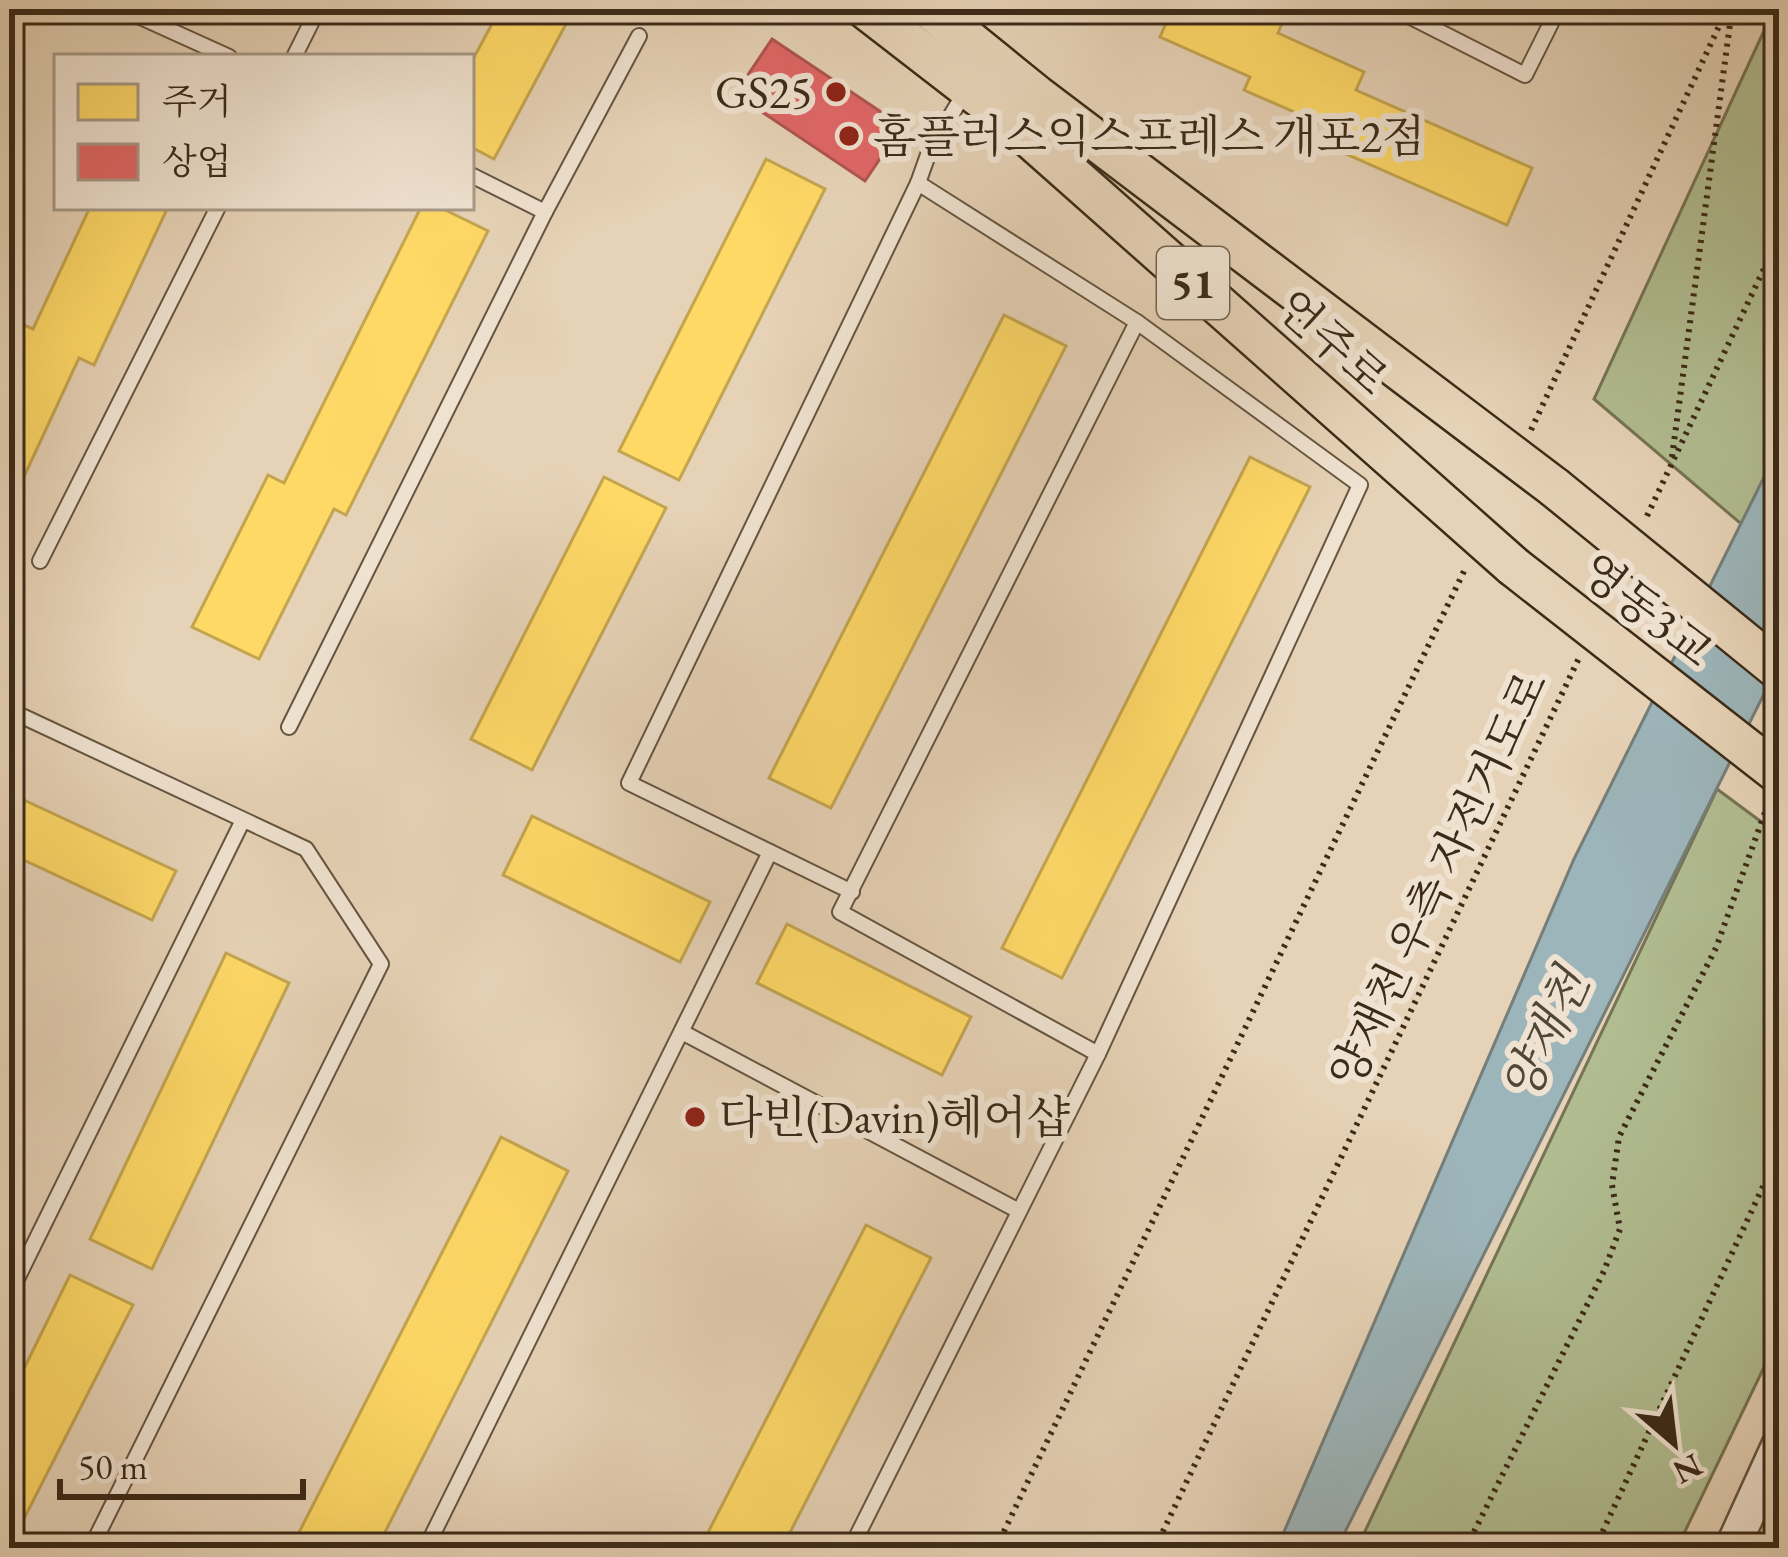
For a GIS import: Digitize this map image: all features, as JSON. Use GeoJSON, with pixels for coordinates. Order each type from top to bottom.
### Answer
{"type":"FeatureCollection","features":[{"type":"Feature","properties":{"kind":"main road","name":"언주로"},"geometry":{"type":"LineString","coordinates":[[866,9],[1012,122],[1513,566]]}},
{"type":"Feature","properties":{"kind":"main road","name":"언주로"},"geometry":{"type":"LineString","coordinates":[[930,9],[974,23],[1554,488]]}},
{"type":"Feature","properties":{"kind":"main road","name":"영동3교"},"geometry":{"type":"LineString","coordinates":[[1554,488],[1779,670]]}},
{"type":"Feature","properties":{"kind":"main road","name":"영동3교"},"geometry":{"type":"LineString","coordinates":[[1513,566],[1775,784]]}},
{"type":"Feature","properties":{"kind":"street"},"geometry":{"type":"LineString","coordinates":[[1732,1548],[1779,1445]]}},
{"type":"Feature","properties":{"kind":"lane"},"geometry":{"type":"LineString","coordinates":[[9,30],[20,9]]}},
{"type":"Feature","properties":{"kind":"lane"},"geometry":{"type":"LineString","coordinates":[[123,9],[222,54]]}},
{"type":"Feature","properties":{"kind":"lane"},"geometry":{"type":"LineString","coordinates":[[296,54],[319,9]]}},
{"type":"Feature","properties":{"kind":"lane"},"geometry":{"type":"LineString","coordinates":[[1395,9],[1525,75],[1558,9]]}},
{"type":"Feature","properties":{"kind":"lane"},"geometry":{"type":"LineString","coordinates":[[289,727],[545,212],[639,36]]}},
{"type":"Feature","properties":{"kind":"lane"},"geometry":{"type":"LineString","coordinates":[[852,892],[629,783],[929,152],[968,88]]}},
{"type":"Feature","properties":{"kind":"lane"},"geometry":{"type":"LineString","coordinates":[[474,176],[545,212]]}},
{"type":"Feature","properties":{"kind":"lane"},"geometry":{"type":"LineString","coordinates":[[851,1548],[1098,1054],[1360,485],[1137,322],[918,183]]}},
{"type":"Feature","properties":{"kind":"lane"},"geometry":{"type":"LineString","coordinates":[[40,561],[216,210]]}},
{"type":"Feature","properties":{"kind":"lane"},"geometry":{"type":"LineString","coordinates":[[1098,1054],[839,912],[1137,322]]}},
{"type":"Feature","properties":{"kind":"lane"},"geometry":{"type":"LineString","coordinates":[[9,710],[306,849],[381,964],[91,1548]]}},
{"type":"Feature","properties":{"kind":"lane"},"geometry":{"type":"LineString","coordinates":[[9,1295],[243,820]]}},
{"type":"Feature","properties":{"kind":"lane"},"geometry":{"type":"LineString","coordinates":[[426,1548],[770,852]]}},
{"type":"Feature","properties":{"kind":"lane"},"geometry":{"type":"LineString","coordinates":[[682,1032],[1017,1210]]}},
{"type":"Feature","properties":{"kind":"path"},"geometry":{"type":"LineString","coordinates":[[1517,460],[1730,9]]}},
{"type":"Feature","properties":{"kind":"path"},"geometry":{"type":"LineString","coordinates":[[1671,466],[1730,9]]}},
{"type":"Feature","properties":{"kind":"path"},"geometry":{"type":"LineString","coordinates":[[1641,529],[1779,237]]}},
{"type":"Feature","properties":{"kind":"path"},"geometry":{"type":"LineString","coordinates":[[996,1548],[1480,537]]}},
{"type":"Feature","properties":{"kind":"path","name":"양재천 우측 자전거도로"},"geometry":{"type":"LineString","coordinates":[[1155,1548],[1581,654]]}},
{"type":"Feature","properties":{"kind":"path"},"geometry":{"type":"LineString","coordinates":[[1466,1548],[1604,1271],[1620,1229],[1612,1185],[1619,1137],[1716,948],[1775,784]]}},
{"type":"Feature","properties":{"kind":"path"},"geometry":{"type":"LineString","coordinates":[[1595,1548],[1779,1156]]}},
{"type":"Feature","properties":{"kind":"green space"},"geometry":{"type":"Polygon","coordinates":[[[1774,9],[1779,9],[1779,556],[1594,399],[1774,9]]]}},
{"type":"Feature","properties":{"kind":"green space"},"geometry":{"type":"Polygon","coordinates":[[[1717,789],[1779,835],[1779,1336],[1677,1548],[1357,1548],[1717,789]]]}},
{"type":"Feature","properties":{"kind":"water","name":"양재천"},"geometry":{"type":"Polygon","coordinates":[[[1779,447],[1779,664],[1337,1548],[1277,1548],[1574,859],[1779,447]]]}},
{"type":"Feature","properties":{"kind":"building: 주거"},"geometry":{"type":"Polygon","coordinates":[[[500,9],[574,9],[494,159],[474,149],[474,57],[500,9]]]}},
{"type":"Feature","properties":{"kind":"building: 주거"},"geometry":{"type":"Polygon","coordinates":[[[1172,9],[1261,9],[1284,19],[1278,33],[1364,72],[1356,90],[1532,168],[1507,225],[1328,146],[1335,130],[1244,90],[1250,77],[1160,37],[1172,9]]]}},
{"type":"Feature","properties":{"kind":"building: 주거"},"geometry":{"type":"Polygon","coordinates":[[[766,159],[825,189],[679,480],[619,451],[766,159]]]}},
{"type":"Feature","properties":{"kind":"building: 주거"},"geometry":{"type":"Polygon","coordinates":[[[89,210],[167,210],[94,365],[79,358],[16,494],[9,491],[9,344],[19,323],[33,329],[89,210]]]}},
{"type":"Feature","properties":{"kind":"building: 주거"},"geometry":{"type":"Polygon","coordinates":[[[420,210],[445,210],[488,231],[346,515],[334,509],[259,659],[192,627],[268,475],[284,483],[420,210]]]}},
{"type":"Feature","properties":{"kind":"building: 주거"},"geometry":{"type":"Polygon","coordinates":[[[1004,315],[1066,346],[831,808],[769,778],[1004,315]]]}},
{"type":"Feature","properties":{"kind":"building: 주거"},"geometry":{"type":"Polygon","coordinates":[[[1250,457],[1310,487],[1062,978],[1002,948],[1250,457]]]}},
{"type":"Feature","properties":{"kind":"building: 주거"},"geometry":{"type":"Polygon","coordinates":[[[604,477],[666,508],[532,770],[471,739],[604,477]]]}},
{"type":"Feature","properties":{"kind":"building: 주거"},"geometry":{"type":"Polygon","coordinates":[[[9,793],[176,871],[152,920],[9,853],[9,793]]]}},
{"type":"Feature","properties":{"kind":"building: 주거"},"geometry":{"type":"Polygon","coordinates":[[[532,816],[710,902],[680,962],[503,875],[532,816]]]}},
{"type":"Feature","properties":{"kind":"building: 주거"},"geometry":{"type":"Polygon","coordinates":[[[787,924],[971,1017],[942,1075],[757,983],[787,924]]]}},
{"type":"Feature","properties":{"kind":"building: 주거"},"geometry":{"type":"Polygon","coordinates":[[[226,953],[289,983],[152,1269],[90,1239],[226,953]]]}},
{"type":"Feature","properties":{"kind":"building: 주거"},"geometry":{"type":"Polygon","coordinates":[[[501,1137],[568,1171],[377,1548],[291,1548],[501,1137]]]}},
{"type":"Feature","properties":{"kind":"building: 주거"},"geometry":{"type":"Polygon","coordinates":[[[866,1225],[931,1258],[782,1548],[700,1548],[866,1225]]]}},
{"type":"Feature","properties":{"kind":"building: 주거"},"geometry":{"type":"Polygon","coordinates":[[[70,1275],[133,1305],[9,1548],[9,1399],[70,1275]]]}},
{"type":"Feature","properties":{"kind":"building: 상업"},"geometry":{"type":"Polygon","coordinates":[[[772,39],[902,126],[865,181],[735,94],[772,39]]]}},
{"type":"Feature","properties":{"kind":"place","name":"GS25"},"geometry":{"type":"Point","coordinates":[836,92]}},
{"type":"Feature","properties":{"kind":"place","name":"홈플러스익스프레스 개포2점"},"geometry":{"type":"Point","coordinates":[849,136]}},
{"type":"Feature","properties":{"kind":"place","name":"다빈(Davin)헤어샵"},"geometry":{"type":"Point","coordinates":[695,1117]}}]}
